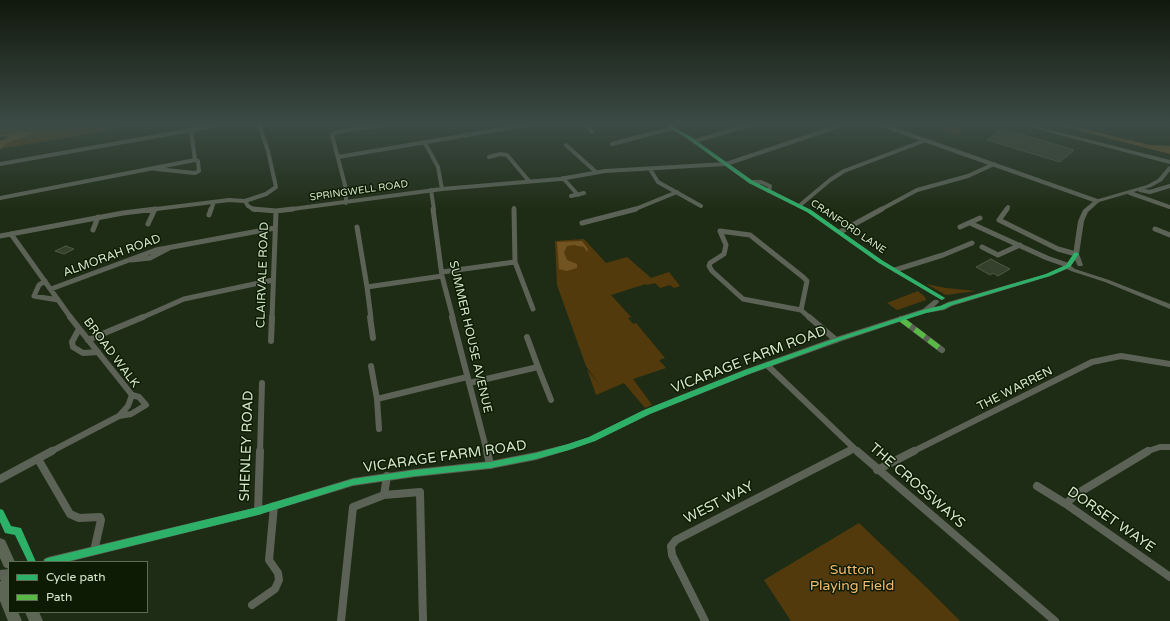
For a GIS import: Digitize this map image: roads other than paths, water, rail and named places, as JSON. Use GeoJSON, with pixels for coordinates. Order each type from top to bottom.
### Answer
{"type":"FeatureCollection","features":[{"type":"Feature","properties":{"kind":"highway"},"geometry":{"type":"LineString","coordinates":[[1121,153],[1170,167]]}},
{"type":"Feature","properties":{"kind":"highway"},"geometry":{"type":"LineString","coordinates":[[1150,153],[1170,158]]}},
{"type":"Feature","properties":{"kind":"highway"},"geometry":{"type":"LineString","coordinates":[[0,544],[8,561]]}},
{"type":"Feature","properties":{"kind":"highway"},"geometry":{"type":"LineString","coordinates":[[8,582],[3,590],[8,603]]}},
{"type":"Feature","properties":{"kind":"street"},"geometry":{"type":"LineString","coordinates":[[0,164],[62,153]]}},
{"type":"Feature","properties":{"kind":"street"},"geometry":{"type":"LineString","coordinates":[[153,168],[195,173],[199,171],[198,161],[195,160],[194,153]]}},
{"type":"Feature","properties":{"kind":"street"},"geometry":{"type":"LineString","coordinates":[[245,201],[266,194],[276,187],[268,153]]}},
{"type":"Feature","properties":{"kind":"street"},"geometry":{"type":"LineString","coordinates":[[337,153],[346,189],[346,203]]}},
{"type":"Feature","properties":{"kind":"street"},"geometry":{"type":"LineString","coordinates":[[338,157],[361,153]]}},
{"type":"Feature","properties":{"kind":"street"},"geometry":{"type":"LineString","coordinates":[[430,153],[438,167],[442,189]]}},
{"type":"Feature","properties":{"kind":"street"},"geometry":{"type":"LineString","coordinates":[[575,153],[596,172]]}},
{"type":"Feature","properties":{"kind":"street","name":"CRANFORD LANE"},"geometry":{"type":"LineString","coordinates":[[711,153],[751,182],[799,206],[840,232],[942,301]]}},
{"type":"Feature","properties":{"kind":"street","name":"SPRINGWELL ROAD"},"geometry":{"type":"LineString","coordinates":[[0,236],[98,217],[229,200],[245,201],[248,206],[255,210],[276,211],[346,203],[431,190],[564,178],[596,172],[726,164],[759,153]]}},
{"type":"Feature","properties":{"kind":"street"},"geometry":{"type":"LineString","coordinates":[[799,206],[830,180],[844,171],[892,153]]}},
{"type":"Feature","properties":{"kind":"street"},"geometry":{"type":"LineString","coordinates":[[963,153],[1097,202]]}},
{"type":"Feature","properties":{"kind":"street"},"geometry":{"type":"LineString","coordinates":[[489,157],[500,154],[507,155],[518,166],[529,181]]}},
{"type":"Feature","properties":{"kind":"street"},"geometry":{"type":"LineString","coordinates":[[0,198],[195,160]]}},
{"type":"Feature","properties":{"kind":"street"},"geometry":{"type":"LineString","coordinates":[[840,232],[917,190],[968,176],[994,164]]}},
{"type":"Feature","properties":{"kind":"street"},"geometry":{"type":"LineString","coordinates":[[1079,269],[1076,255],[1084,211],[1097,202],[1140,190],[1160,180],[1170,167]]}},
{"type":"Feature","properties":{"kind":"street"},"geometry":{"type":"LineString","coordinates":[[650,169],[658,182],[701,206]]}},
{"type":"Feature","properties":{"kind":"street"},"geometry":{"type":"LineString","coordinates":[[564,178],[578,195]]}},
{"type":"Feature","properties":{"kind":"street"},"geometry":{"type":"LineString","coordinates":[[1140,190],[1150,192],[1170,186]]}},
{"type":"Feature","properties":{"kind":"street"},"geometry":{"type":"LineString","coordinates":[[1164,189],[1170,191]]}},
{"type":"Feature","properties":{"kind":"street","name":"SUMMER HOUSE AVENUE"},"geometry":{"type":"LineString","coordinates":[[431,190],[442,274],[490,465]]}},
{"type":"Feature","properties":{"kind":"street"},"geometry":{"type":"LineString","coordinates":[[582,223],[633,210],[677,192]]}},
{"type":"Feature","properties":{"kind":"street"},"geometry":{"type":"LineString","coordinates":[[571,196],[584,193]]}},
{"type":"Feature","properties":{"kind":"street"},"geometry":{"type":"LineString","coordinates":[[1130,193],[1170,206]]}},
{"type":"Feature","properties":{"kind":"street"},"geometry":{"type":"LineString","coordinates":[[209,215],[214,202]]}},
{"type":"Feature","properties":{"kind":"street"},"geometry":{"type":"LineString","coordinates":[[1008,207],[999,220],[1058,250],[1076,255]]}},
{"type":"Feature","properties":{"kind":"street"},"geometry":{"type":"LineString","coordinates":[[514,208],[516,262],[533,309]]}},
{"type":"Feature","properties":{"kind":"street"},"geometry":{"type":"LineString","coordinates":[[148,224],[155,209]]}},
{"type":"Feature","properties":{"kind":"street","name":"CLAIRVALE ROAD"},"geometry":{"type":"LineString","coordinates":[[271,341],[276,211]]}},
{"type":"Feature","properties":{"kind":"street"},"geometry":{"type":"LineString","coordinates":[[93,230],[98,217]]}},
{"type":"Feature","properties":{"kind":"street"},"geometry":{"type":"LineString","coordinates":[[960,227],[980,218]]}},
{"type":"Feature","properties":{"kind":"street"},"geometry":{"type":"LineString","coordinates":[[970,223],[1047,258],[1079,269],[1169,306]]}},
{"type":"Feature","properties":{"kind":"street"},"geometry":{"type":"LineString","coordinates":[[358,227],[373,338]]}},
{"type":"Feature","properties":{"kind":"street","name":"ALMORAH ROAD"},"geometry":{"type":"LineString","coordinates":[[51,289],[127,260],[150,258],[173,246],[275,228]]}},
{"type":"Feature","properties":{"kind":"street"},"geometry":{"type":"LineString","coordinates":[[1155,230],[1170,234]]}},
{"type":"Feature","properties":{"kind":"street"},"geometry":{"type":"LineString","coordinates":[[801,310],[807,281],[803,277],[752,236],[720,231],[726,245],[724,254],[710,263],[709,266],[712,271],[743,300],[801,310],[836,340]]}},
{"type":"Feature","properties":{"kind":"street","name":"BROAD WALK"},"geometry":{"type":"LineString","coordinates":[[0,478],[119,416],[128,406],[132,395],[88,340],[11,234]]}},
{"type":"Feature","properties":{"kind":"street"},"geometry":{"type":"LineString","coordinates":[[895,270],[943,255],[972,243]]}},
{"type":"Feature","properties":{"kind":"street"},"geometry":{"type":"LineString","coordinates":[[982,247],[998,255],[1020,245]]}},
{"type":"Feature","properties":{"kind":"street"},"geometry":{"type":"LineString","coordinates":[[1068,265],[1076,255]]}},
{"type":"Feature","properties":{"kind":"street"},"geometry":{"type":"LineString","coordinates":[[367,287],[516,262]]}},
{"type":"Feature","properties":{"kind":"street","name":"VICARAGE FARM ROAD"},"geometry":{"type":"LineString","coordinates":[[1056,272],[1068,265]]}},
{"type":"Feature","properties":{"kind":"street","name":"VICARAGE FARM ROAD"},"geometry":{"type":"LineString","coordinates":[[52,561],[258,511],[353,482],[387,476],[490,465],[536,456],[569,447],[592,439],[647,412],[767,365],[836,340],[925,311],[936,310],[942,301],[968,298],[1056,272],[1079,269]]}},
{"type":"Feature","properties":{"kind":"street"},"geometry":{"type":"LineString","coordinates":[[88,340],[184,299],[273,280]]}},
{"type":"Feature","properties":{"kind":"street"},"geometry":{"type":"LineString","coordinates":[[45,281],[38,285],[34,296],[58,300]]}},
{"type":"Feature","properties":{"kind":"street"},"geometry":{"type":"LineString","coordinates":[[901,319],[942,350]]}},
{"type":"Feature","properties":{"kind":"street"},"geometry":{"type":"LineString","coordinates":[[79,328],[72,342],[73,347],[83,353],[98,352]]}},
{"type":"Feature","properties":{"kind":"street"},"geometry":{"type":"LineString","coordinates":[[527,337],[551,400]]}},
{"type":"Feature","properties":{"kind":"street","name":"THE WARREN"},"geometry":{"type":"LineString","coordinates":[[877,470],[1092,362],[1121,356],[1153,360],[1170,364]]}},
{"type":"Feature","properties":{"kind":"street","name":"THE CROSSWAYS"},"geometry":{"type":"LineString","coordinates":[[767,365],[877,470],[1055,621]]}},
{"type":"Feature","properties":{"kind":"street"},"geometry":{"type":"LineString","coordinates":[[371,366],[377,399],[379,429]]}},
{"type":"Feature","properties":{"kind":"street"},"geometry":{"type":"LineString","coordinates":[[377,399],[538,367]]}},
{"type":"Feature","properties":{"kind":"street","name":"SHENLEY ROAD"},"geometry":{"type":"LineString","coordinates":[[258,511],[262,383]]}},
{"type":"Feature","properties":{"kind":"street"},"geometry":{"type":"LineString","coordinates":[[119,416],[131,414],[146,405],[140,397],[132,395]]}},
{"type":"Feature","properties":{"kind":"street"},"geometry":{"type":"LineString","coordinates":[[1066,504],[1075,495],[1141,454],[1160,447],[1170,447]]}},
{"type":"Feature","properties":{"kind":"street","name":"WEST WAY"},"geometry":{"type":"LineString","coordinates":[[705,621],[672,554],[672,546],[676,540],[854,449]]}},
{"type":"Feature","properties":{"kind":"street"},"geometry":{"type":"LineString","coordinates":[[38,459],[70,514],[79,518],[100,517],[101,520],[94,551]]}},
{"type":"Feature","properties":{"kind":"street"},"geometry":{"type":"LineString","coordinates":[[384,495],[387,476]]}},
{"type":"Feature","properties":{"kind":"street","name":"DORSET WAYE"},"geometry":{"type":"LineString","coordinates":[[1037,486],[1066,504],[1170,577]]}},
{"type":"Feature","properties":{"kind":"street"},"geometry":{"type":"LineString","coordinates":[[341,621],[353,507],[384,495],[420,492],[423,621]]}},
{"type":"Feature","properties":{"kind":"street"},"geometry":{"type":"LineString","coordinates":[[252,605],[275,589],[278,580],[278,573],[269,560],[274,506]]}},
{"type":"Feature","properties":{"kind":"park label","name":"Sutton Playing Field"},"geometry":{"type":"Point","coordinates":[852,578]}}]}
